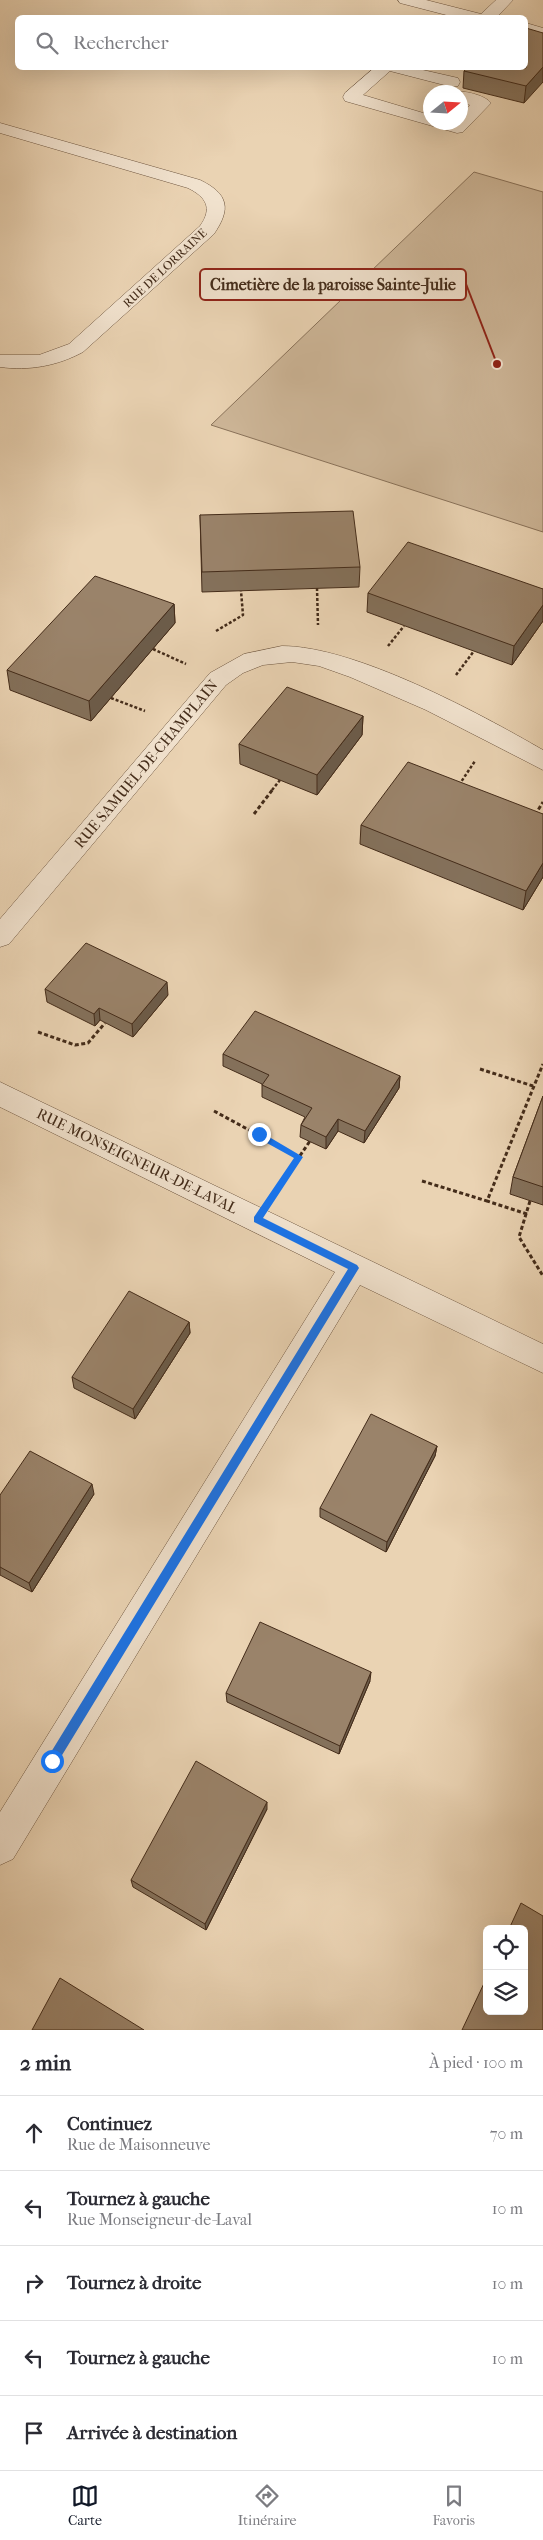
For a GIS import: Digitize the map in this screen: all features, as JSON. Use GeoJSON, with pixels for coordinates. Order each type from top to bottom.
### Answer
{"type":"FeatureCollection","features":[{"type":"Feature","properties":{"kind":"street"},"geometry":{"type":"LineString","coordinates":[[406,0],[468,15]]}},
{"type":"Feature","properties":{"kind":"street"},"geometry":{"type":"LineString","coordinates":[[489,15],[505,0]]}},
{"type":"Feature","properties":{"kind":"street"},"geometry":{"type":"LineString","coordinates":[[528,29],[543,33]]}},
{"type":"Feature","properties":{"kind":"street"},"geometry":{"type":"LineString","coordinates":[[381,70],[351,97],[423,118]]}},
{"type":"Feature","properties":{"kind":"street"},"geometry":{"type":"LineString","coordinates":[[403,70],[452,85]]}},
{"type":"Feature","properties":{"kind":"street"},"geometry":{"type":"LineString","coordinates":[[468,94],[482,103],[468,117]]}},
{"type":"Feature","properties":{"kind":"street","name":"RUE DE LORRAINE"},"geometry":{"type":"LineString","coordinates":[[0,128],[194,184],[209,193],[215,200],[217,210],[214,220],[207,230],[76,348],[61,356],[45,360],[25,363],[0,361]]}},
{"type":"Feature","properties":{"kind":"street","name":"RUE SAMUEL-DE-CHAMPLAIN"},"geometry":{"type":"LineString","coordinates":[[0,937],[218,679],[230,669],[247,661],[291,654],[326,659],[350,667],[450,711],[543,761]]}},
{"type":"Feature","properties":{"kind":"street","name":"RUE MONSEIGNEUR-DE-LAVAL"},"geometry":{"type":"LineString","coordinates":[[0,1094],[543,1359]]}},
{"type":"Feature","properties":{"kind":"street"},"geometry":{"type":"LineString","coordinates":[[0,1846],[354,1268]]}},
{"type":"Feature","properties":{"kind":"path"},"geometry":{"type":"LineString","coordinates":[[216,631],[243,615],[241,591]]}},
{"type":"Feature","properties":{"kind":"path"},"geometry":{"type":"LineString","coordinates":[[455,790],[476,759]]}},
{"type":"Feature","properties":{"kind":"path"},"geometry":{"type":"LineString","coordinates":[[254,814],[280,780]]}},
{"type":"Feature","properties":{"kind":"path"},"geometry":{"type":"LineString","coordinates":[[530,821],[543,802]]}},
{"type":"Feature","properties":{"kind":"path"},"geometry":{"type":"LineString","coordinates":[[38,1032],[75,1045],[88,1043],[105,1023]]}},
{"type":"Feature","properties":{"kind":"path"},"geometry":{"type":"LineString","coordinates":[[487,1201],[543,1064]]}},
{"type":"Feature","properties":{"kind":"path"},"geometry":{"type":"LineString","coordinates":[[480,1069],[533,1086]]}},
{"type":"Feature","properties":{"kind":"path"},"geometry":{"type":"LineString","coordinates":[[214,1111],[299,1157]]}},
{"type":"Feature","properties":{"kind":"path"},"geometry":{"type":"LineString","coordinates":[[257,1220],[310,1141]]}},
{"type":"Feature","properties":{"kind":"path"},"geometry":{"type":"LineString","coordinates":[[422,1182],[527,1214]]}},
{"type":"Feature","properties":{"kind":"path"},"geometry":{"type":"LineString","coordinates":[[530,1201],[519,1237],[543,1276]]}},
{"type":"Feature","properties":{"kind":"shaded area"},"geometry":{"type":"Polygon","coordinates":[[[474,172],[543,192],[543,532],[211,425],[474,172]]]}},
{"type":"Feature","properties":{"kind":"building"},"geometry":{"type":"Polygon","coordinates":[[[528,29],[543,33],[543,67],[526,86],[464,71],[528,70],[528,29]]]}},
{"type":"Feature","properties":{"kind":"building"},"geometry":{"type":"Polygon","coordinates":[[[353,511],[360,567],[202,572],[200,515],[353,511]]]}},
{"type":"Feature","properties":{"kind":"building"},"geometry":{"type":"Polygon","coordinates":[[[408,542],[543,589],[543,605],[514,646],[368,593],[408,542]]]}},
{"type":"Feature","properties":{"kind":"building"},"geometry":{"type":"Polygon","coordinates":[[[95,576],[174,604],[89,701],[7,670],[95,576]]]}},
{"type":"Feature","properties":{"kind":"building"},"geometry":{"type":"Polygon","coordinates":[[[287,687],[363,716],[317,775],[239,744],[287,687]]]}},
{"type":"Feature","properties":{"kind":"building"},"geometry":{"type":"Polygon","coordinates":[[[408,762],[543,814],[543,863],[526,891],[361,825],[408,762]]]}},
{"type":"Feature","properties":{"kind":"building"},"geometry":{"type":"Polygon","coordinates":[[[86,943],[167,982],[132,1024],[99,1008],[94,1014],[45,989],[86,943]]]}},
{"type":"Feature","properties":{"kind":"building"},"geometry":{"type":"Polygon","coordinates":[[[255,1011],[400,1076],[365,1131],[338,1119],[326,1137],[301,1125],[312,1108],[262,1085],[269,1075],[223,1054],[255,1011]]]}},
{"type":"Feature","properties":{"kind":"building"},"geometry":{"type":"Polygon","coordinates":[[[543,1096],[543,1187],[513,1177],[543,1096]]]}},
{"type":"Feature","properties":{"kind":"building"},"geometry":{"type":"Polygon","coordinates":[[[129,1291],[189,1322],[133,1409],[72,1377],[129,1291]]]}},
{"type":"Feature","properties":{"kind":"building"},"geometry":{"type":"Polygon","coordinates":[[[371,1414],[437,1446],[387,1542],[320,1508],[371,1414]]]}},
{"type":"Feature","properties":{"kind":"building"},"geometry":{"type":"Polygon","coordinates":[[[30,1451],[92,1484],[29,1583],[0,1567],[0,1495],[30,1451]]]}},
{"type":"Feature","properties":{"kind":"building"},"geometry":{"type":"Polygon","coordinates":[[[260,1622],[371,1672],[340,1746],[226,1693],[260,1622]]]}},
{"type":"Feature","properties":{"kind":"building"},"geometry":{"type":"Polygon","coordinates":[[[196,1761],[267,1802],[205,1924],[131,1880],[196,1761]]]}},
{"type":"Feature","properties":{"kind":"building"},"geometry":{"type":"Polygon","coordinates":[[[521,1903],[543,1916],[543,2030],[462,2030],[483,1985],[483,2015],[528,2015],[528,1925],[511,1925],[521,1903]]]}},
{"type":"Feature","properties":{"kind":"building"},"geometry":{"type":"Polygon","coordinates":[[[60,1978],[144,2030],[32,2030],[60,1978]]]}},
{"type":"Feature","properties":{"kind":"place","name":"Cimetière de la paroisse Sainte-Julie"},"geometry":{"type":"Point","coordinates":[497,364]}},
{"type":"Feature","properties":{"kind":"route"},"geometry":{"type":"LineString","coordinates":[[52,1761],[354,1268],[257,1220],[299,1157],[259,1134]]}}]}
